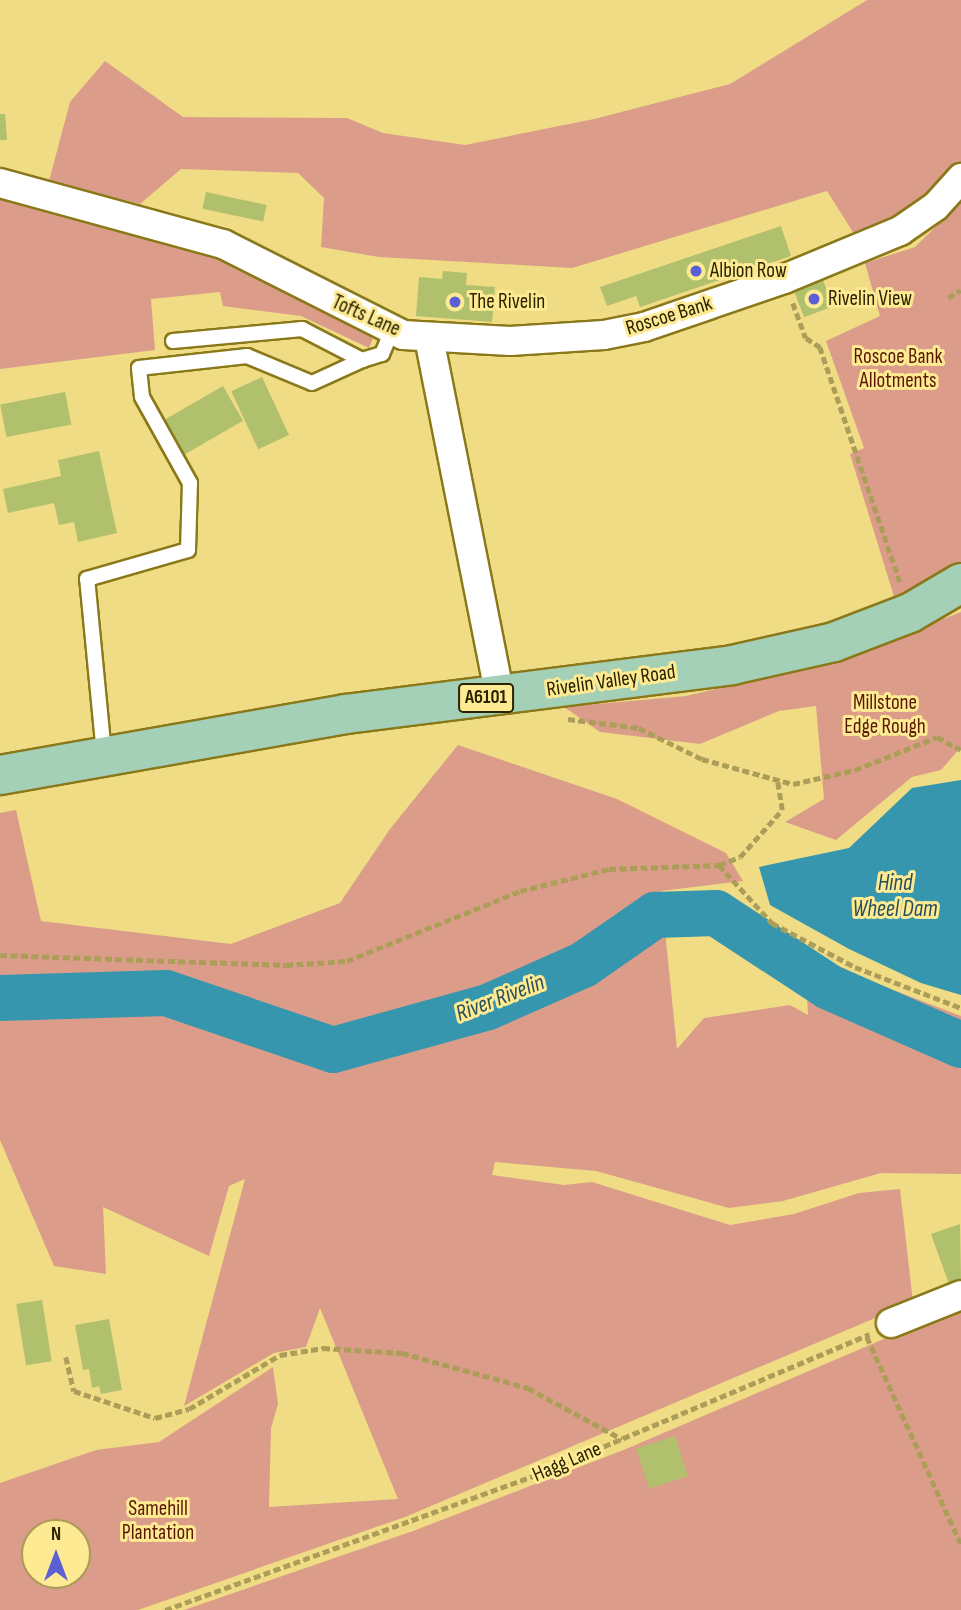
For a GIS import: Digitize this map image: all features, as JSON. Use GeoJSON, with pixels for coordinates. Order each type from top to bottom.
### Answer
{"type":"FeatureCollection","features":[{"type":"Feature","properties":{"kind":"main road","name":"Rivelin Valley Road"},"geometry":{"type":"LineString","coordinates":[[0,775],[307,720],[745,663],[834,642],[909,613],[961,583]]}},
{"type":"Feature","properties":{"kind":"street","name":"Roscoe Bank"},"geometry":{"type":"LineString","coordinates":[[429,338],[510,341],[604,335],[644,327],[784,279],[900,231],[936,206],[961,178]]}},
{"type":"Feature","properties":{"kind":"street","name":"Tofts Lane"},"geometry":{"type":"LineString","coordinates":[[0,183],[223,244],[392,331],[429,338],[500,696]]}},
{"type":"Feature","properties":{"kind":"street"},"geometry":{"type":"LineString","coordinates":[[891,1323],[961,1294]]}},
{"type":"Feature","properties":{"kind":"lane"},"geometry":{"type":"LineString","coordinates":[[173,341],[302,330],[362,360]]}},
{"type":"Feature","properties":{"kind":"lane"},"geometry":{"type":"LineString","coordinates":[[104,755],[87,579],[188,550],[190,483],[142,397],[139,368],[247,356],[312,383],[362,360],[382,354],[392,331]]}},
{"type":"Feature","properties":{"kind":"path"},"geometry":{"type":"LineString","coordinates":[[784,279],[806,338],[820,347],[909,613]]}},
{"type":"Feature","properties":{"kind":"path"},"geometry":{"type":"LineString","coordinates":[[948,298],[961,290]]}},
{"type":"Feature","properties":{"kind":"path"},"geometry":{"type":"LineString","coordinates":[[561,718],[639,729],[702,759],[793,784],[855,770],[937,737],[961,750]]}},
{"type":"Feature","properties":{"kind":"path"},"geometry":{"type":"LineString","coordinates":[[0,956],[286,965],[347,961],[520,891],[609,869],[719,865],[740,857],[782,810],[777,780]]}},
{"type":"Feature","properties":{"kind":"path"},"geometry":{"type":"LineString","coordinates":[[719,865],[772,923],[855,967],[961,1008]]}},
{"type":"Feature","properties":{"kind":"path","name":"Hagg Lane"},"geometry":{"type":"LineString","coordinates":[[165,1610],[536,1475],[891,1323]]}},
{"type":"Feature","properties":{"kind":"path"},"geometry":{"type":"LineString","coordinates":[[866,1335],[961,1544]]}},
{"type":"Feature","properties":{"kind":"path"},"geometry":{"type":"LineString","coordinates":[[66,1357],[74,1391],[155,1418],[189,1409],[280,1355],[323,1348],[402,1353],[528,1388],[622,1439]]}},
{"type":"Feature","properties":{"kind":"green space"},"geometry":{"type":"Polygon","coordinates":[[[867,0],[961,0],[961,164],[918,205],[885,226],[856,237],[827,191],[572,268],[379,257],[321,247],[324,198],[298,173],[181,169],[140,204],[49,181],[70,102],[105,61],[183,117],[347,118],[383,133],[465,145],[594,119],[730,84],[867,0]]]}},
{"type":"Feature","properties":{"kind":"green space"},"geometry":{"type":"Polygon","coordinates":[[[0,192],[227,255],[373,338],[369,348],[301,316],[223,306],[220,292],[151,299],[155,350],[0,369],[0,192]]]}},
{"type":"Feature","properties":{"kind":"green space","name":"Roscoe Bank Allotments"},"geometry":{"type":"Polygon","coordinates":[[[961,202],[961,568],[896,603],[850,454],[864,448],[826,341],[880,316],[865,263],[915,247],[961,202]]]}},
{"type":"Feature","properties":{"kind":"green space","name":"Millstone Edge Rough"},"geometry":{"type":"Polygon","coordinates":[[[961,612],[961,747],[941,770],[912,777],[836,840],[785,822],[824,799],[816,706],[779,711],[700,744],[600,732],[564,707],[686,696],[842,659],[961,612]]]}},
{"type":"Feature","properties":{"kind":"green space","name":"Samehill Plantation"},"geometry":{"type":"Polygon","coordinates":[[[458,745],[617,799],[726,853],[743,881],[661,891],[677,1049],[704,1018],[790,1005],[808,1015],[805,956],[961,1016],[961,1174],[881,1173],[783,1201],[729,1208],[596,1171],[495,1162],[492,1175],[564,1185],[592,1182],[730,1225],[794,1214],[859,1193],[900,1189],[913,1302],[405,1517],[138,1610],[0,1610],[0,1483],[96,1450],[159,1442],[273,1367],[278,1404],[271,1428],[269,1507],[398,1499],[320,1308],[306,1347],[274,1353],[184,1406],[245,1179],[229,1186],[209,1256],[103,1207],[106,1274],[54,1266],[0,1140],[0,813],[16,810],[41,921],[231,944],[340,903],[390,829],[458,745]]]}},
{"type":"Feature","properties":{"kind":"green space"},"geometry":{"type":"Polygon","coordinates":[[[961,1306],[961,1610],[184,1610],[413,1531],[626,1449],[961,1306]]]}},
{"type":"Feature","properties":{"kind":"water","name":"Hind Wheel Dam"},"geometry":{"type":"Polygon","coordinates":[[[961,780],[961,995],[921,983],[849,949],[770,905],[759,867],[849,848],[912,788],[961,780]]]}},
{"type":"Feature","properties":{"kind":"building"},"geometry":{"type":"Polygon","coordinates":[[[0,114],[5,114],[7,140],[0,140],[0,114]]]}},
{"type":"Feature","properties":{"kind":"building"},"geometry":{"type":"Polygon","coordinates":[[[206,192],[267,205],[263,222],[202,209],[206,192]]]}},
{"type":"Feature","properties":{"kind":"building","name":"Albion Row"},"geometry":{"type":"Polygon","coordinates":[[[781,226],[791,256],[640,307],[636,296],[607,306],[600,287],[781,226]]]}},
{"type":"Feature","properties":{"kind":"building","name":"The Rivelin"},"geometry":{"type":"Polygon","coordinates":[[[443,271],[467,273],[466,285],[495,287],[492,322],[416,316],[419,277],[442,279],[443,271]]]}},
{"type":"Feature","properties":{"kind":"building","name":"Rivelin View"},"geometry":{"type":"Polygon","coordinates":[[[823,280],[833,306],[804,317],[794,291],[823,280]]]}},
{"type":"Feature","properties":{"kind":"building"},"geometry":{"type":"Polygon","coordinates":[[[262,377],[289,435],[258,449],[231,391],[262,377]]]}},
{"type":"Feature","properties":{"kind":"building"},"geometry":{"type":"Polygon","coordinates":[[[223,386],[243,421],[183,455],[163,420],[223,386]]]}},
{"type":"Feature","properties":{"kind":"building"},"geometry":{"type":"Polygon","coordinates":[[[65,392],[71,424],[7,437],[0,405],[65,392]]]}},
{"type":"Feature","properties":{"kind":"building"},"geometry":{"type":"Polygon","coordinates":[[[99,451],[117,533],[78,542],[74,522],[59,525],[54,503],[8,513],[3,489],[61,476],[58,460],[99,451]]]}},
{"type":"Feature","properties":{"kind":"building"},"geometry":{"type":"Polygon","coordinates":[[[960,1224],[961,1280],[949,1284],[931,1234],[960,1224]]]}},
{"type":"Feature","properties":{"kind":"building"},"geometry":{"type":"Polygon","coordinates":[[[42,1300],[52,1361],[26,1365],[16,1304],[42,1300]]]}},
{"type":"Feature","properties":{"kind":"building"},"geometry":{"type":"Polygon","coordinates":[[[109,1319],[122,1390],[101,1394],[99,1386],[92,1388],[89,1369],[83,1370],[75,1325],[109,1319]]]}},
{"type":"Feature","properties":{"kind":"building"},"geometry":{"type":"Polygon","coordinates":[[[675,1436],[688,1476],[649,1489],[636,1449],[675,1436]]]}},
{"type":"Feature","properties":{"kind":"waterway","name":"River Rivelin"},"geometry":{"type":"LineString","coordinates":[[0,998],[166,993],[333,1050],[488,1007],[583,965],[655,915],[716,913],[829,987],[961,1045]]}},
{"type":"Feature","properties":{"kind":"place","name":"Albion Row"},"geometry":{"type":"Point","coordinates":[696,271]}},
{"type":"Feature","properties":{"kind":"place","name":"Rivelin View"},"geometry":{"type":"Point","coordinates":[814,299]}},
{"type":"Feature","properties":{"kind":"place","name":"The Rivelin"},"geometry":{"type":"Point","coordinates":[455,302]}}]}
